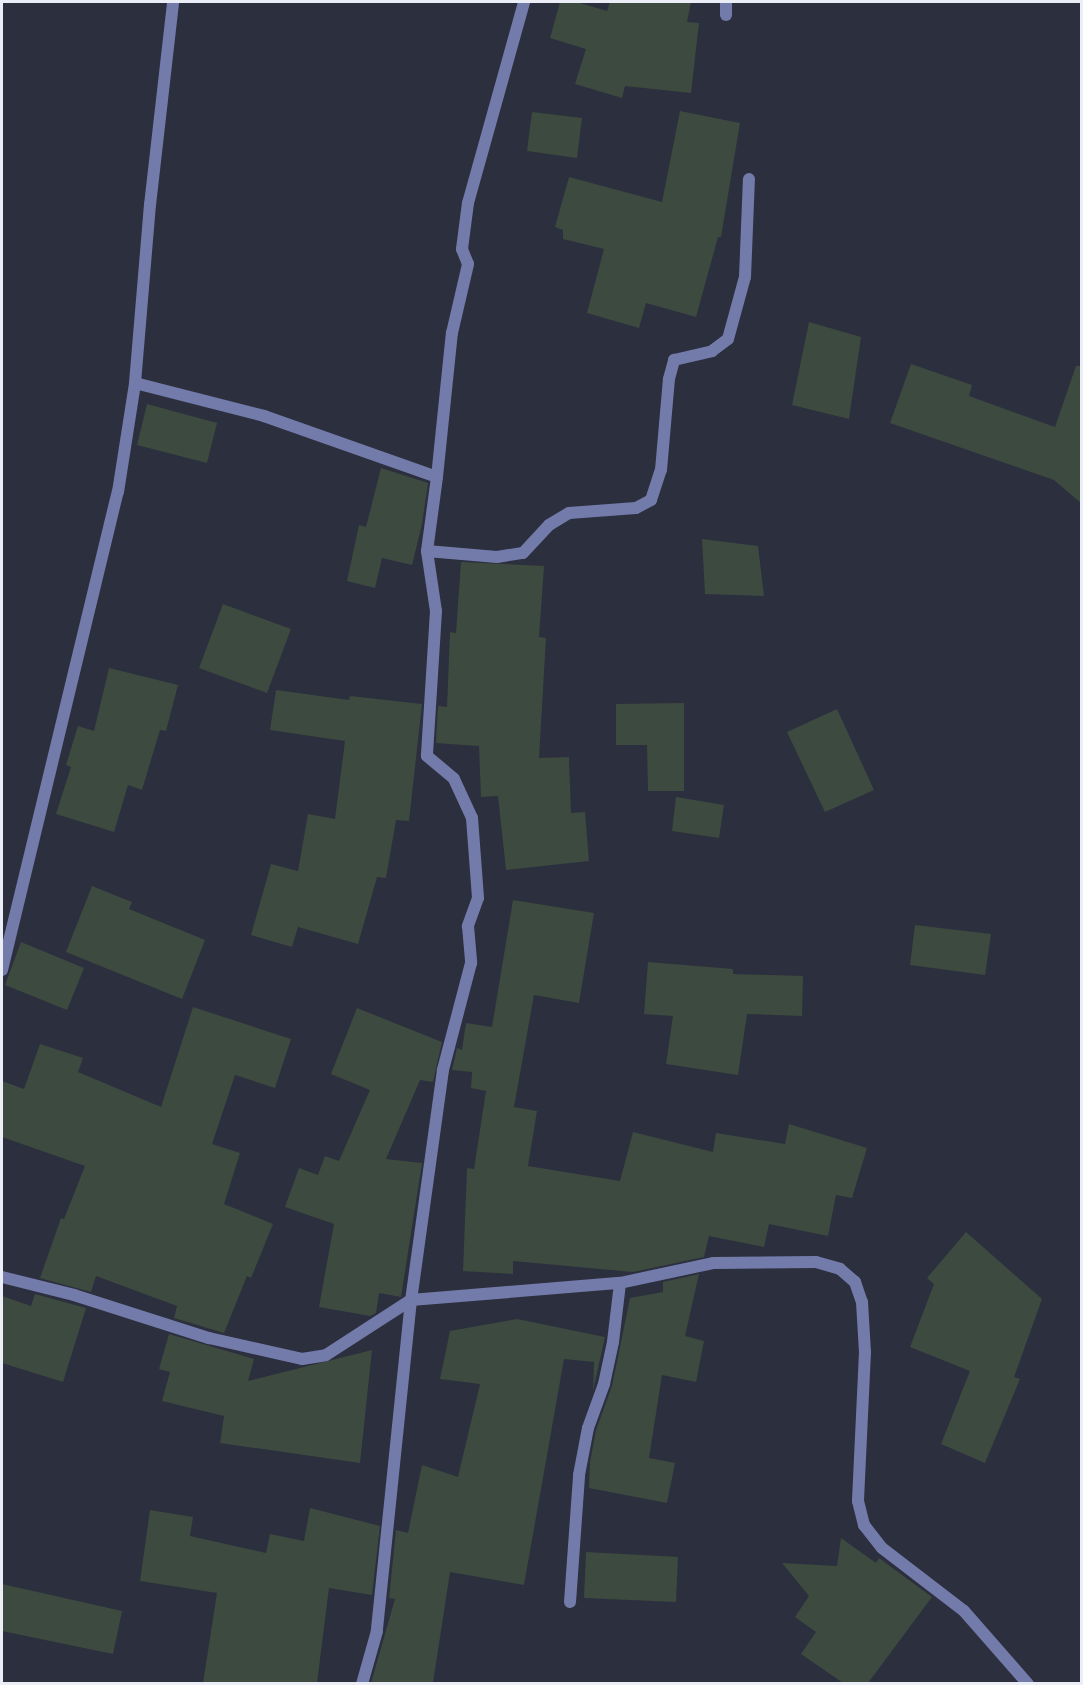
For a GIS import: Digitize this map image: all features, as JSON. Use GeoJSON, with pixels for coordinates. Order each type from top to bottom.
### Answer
{"type":"FeatureCollection","features":[{"type":"Feature","properties":{"kind":"street"},"geometry":{"type":"LineString","coordinates":[[2,970],[118,492],[135,383],[150,205],[172,2]]}},
{"type":"Feature","properties":{"kind":"street"},"geometry":{"type":"LineString","coordinates":[[362,1683],[377,1631],[411,1300],[443,1070],[471,963],[468,926],[478,898],[472,818],[454,779],[427,756],[436,611],[427,551],[452,333],[468,264],[462,249],[468,203],[524,2]]}},
{"type":"Feature","properties":{"kind":"street"},"geometry":{"type":"LineString","coordinates":[[726,2],[726,15]]}},
{"type":"Feature","properties":{"kind":"street"},"geometry":{"type":"LineString","coordinates":[[427,551],[497,557],[523,553],[549,525],[569,513],[636,508],[651,500],[661,470],[669,379],[674,360],[712,351],[728,339],[745,277],[749,179]]}},
{"type":"Feature","properties":{"kind":"street"},"geometry":{"type":"LineString","coordinates":[[135,383],[264,416],[436,477]]}},
{"type":"Feature","properties":{"kind":"street"},"geometry":{"type":"LineString","coordinates":[[2,1277],[74,1295],[209,1338],[302,1359],[326,1355],[411,1300],[620,1283],[713,1263],[816,1262],[840,1269],[855,1282],[862,1302],[865,1352],[858,1501],[864,1525],[882,1548],[964,1611],[1028,1683]]}},
{"type":"Feature","properties":{"kind":"street"},"geometry":{"type":"LineString","coordinates":[[570,1602],[572,1548],[579,1475],[588,1428],[606,1373],[620,1283]]}},
{"type":"Feature","properties":{"kind":"building"},"geometry":{"type":"Polygon","coordinates":[[[560,2],[577,2],[607,11],[610,2],[691,2],[687,22],[699,23],[691,93],[625,86],[622,98],[575,84],[586,49],[550,38],[560,2]]]}},
{"type":"Feature","properties":{"kind":"building"},"geometry":{"type":"Polygon","coordinates":[[[680,111],[740,123],[721,237],[718,237],[696,317],[646,303],[639,328],[587,313],[604,249],[563,239],[563,230],[555,227],[569,177],[662,202],[680,111]]]}},
{"type":"Feature","properties":{"kind":"building"},"geometry":{"type":"Polygon","coordinates":[[[532,112],[582,118],[577,158],[527,151],[532,112]]]}},
{"type":"Feature","properties":{"kind":"building"},"geometry":{"type":"Polygon","coordinates":[[[809,322],[861,337],[849,419],[792,405],[809,322]]]}},
{"type":"Feature","properties":{"kind":"building"},"geometry":{"type":"Polygon","coordinates":[[[911,364],[972,385],[969,396],[1055,427],[1076,366],[1082,366],[1082,504],[1054,480],[890,423],[911,364]]]}},
{"type":"Feature","properties":{"kind":"building"},"geometry":{"type":"Polygon","coordinates":[[[147,404],[217,423],[207,463],[137,445],[147,404]]]}},
{"type":"Feature","properties":{"kind":"building"},"geometry":{"type":"Polygon","coordinates":[[[381,468],[428,483],[422,524],[412,565],[382,558],[375,588],[347,581],[359,525],[366,527],[381,468]]]}},
{"type":"Feature","properties":{"kind":"building"},"geometry":{"type":"Polygon","coordinates":[[[702,539],[758,546],[764,596],[705,594],[702,539]]]}},
{"type":"Feature","properties":{"kind":"building"},"geometry":{"type":"Polygon","coordinates":[[[461,562],[544,566],[539,637],[546,638],[539,758],[569,757],[571,813],[585,812],[589,861],[506,870],[498,796],[481,797],[479,746],[436,743],[438,706],[447,707],[450,632],[456,633],[461,562]]]}},
{"type":"Feature","properties":{"kind":"building"},"geometry":{"type":"Polygon","coordinates":[[[223,604],[291,629],[267,693],[199,668],[223,604]]]}},
{"type":"Feature","properties":{"kind":"building"},"geometry":{"type":"Polygon","coordinates":[[[109,668],[178,685],[166,731],[160,730],[142,790],[128,785],[114,832],[56,814],[71,767],[66,765],[78,726],[94,731],[109,668]]]}},
{"type":"Feature","properties":{"kind":"building"},"geometry":{"type":"Polygon","coordinates":[[[276,690],[349,700],[350,696],[422,704],[409,821],[396,820],[386,878],[377,877],[358,944],[298,927],[292,947],[251,935],[271,864],[298,871],[308,814],[335,819],[345,741],[270,730],[276,690]]]}},
{"type":"Feature","properties":{"kind":"building"},"geometry":{"type":"Polygon","coordinates":[[[684,703],[684,791],[648,791],[647,745],[616,745],[616,704],[684,703]]]}},
{"type":"Feature","properties":{"kind":"building"},"geometry":{"type":"Polygon","coordinates":[[[837,709],[874,790],[825,812],[787,732],[837,709]]]}},
{"type":"Feature","properties":{"kind":"building"},"geometry":{"type":"Polygon","coordinates":[[[676,797],[724,805],[719,838],[672,831],[676,797]]]}},
{"type":"Feature","properties":{"kind":"building"},"geometry":{"type":"Polygon","coordinates":[[[92,886],[132,902],[129,909],[205,940],[182,999],[66,952],[92,886]]]}},
{"type":"Feature","properties":{"kind":"building"},"geometry":{"type":"Polygon","coordinates":[[[513,900],[594,913],[579,1003],[534,995],[514,1107],[537,1111],[528,1166],[620,1181],[633,1132],[713,1152],[716,1133],[785,1144],[789,1124],[867,1148],[852,1198],[836,1195],[828,1236],[769,1224],[764,1247],[709,1236],[704,1257],[633,1272],[513,1261],[513,1274],[463,1271],[467,1168],[474,1169],[486,1091],[471,1088],[472,1072],[452,1070],[457,1048],[462,1050],[466,1023],[492,1027],[513,900]]]}},
{"type":"Feature","properties":{"kind":"building"},"geometry":{"type":"Polygon","coordinates":[[[915,925],[991,934],[985,975],[910,965],[915,925]]]}},
{"type":"Feature","properties":{"kind":"building"},"geometry":{"type":"Polygon","coordinates":[[[21,942],[84,968],[67,1010],[5,985],[21,942]]]}},
{"type":"Feature","properties":{"kind":"building"},"geometry":{"type":"Polygon","coordinates":[[[648,962],[733,969],[733,974],[803,976],[802,1016],[747,1014],[738,1075],[666,1064],[673,1016],[644,1014],[648,962]]]}},
{"type":"Feature","properties":{"kind":"building"},"geometry":{"type":"Polygon","coordinates":[[[193,1007],[291,1039],[275,1088],[235,1075],[212,1144],[240,1153],[224,1204],[273,1224],[251,1278],[247,1276],[224,1333],[174,1318],[177,1306],[96,1276],[91,1292],[40,1278],[61,1218],[64,1219],[85,1166],[2,1137],[2,1081],[24,1089],[40,1044],[83,1058],[78,1072],[161,1107],[193,1007]]]}},
{"type":"Feature","properties":{"kind":"building"},"geometry":{"type":"Polygon","coordinates":[[[357,1008],[442,1042],[433,1082],[420,1080],[386,1159],[422,1163],[401,1297],[379,1293],[376,1313],[370,1316],[319,1307],[334,1224],[285,1207],[299,1168],[318,1175],[325,1156],[339,1161],[370,1090],[331,1074],[357,1008]]]}},
{"type":"Feature","properties":{"kind":"building"},"geometry":{"type":"Polygon","coordinates":[[[966,1232],[1042,1299],[1014,1377],[1020,1379],[985,1463],[941,1444],[970,1371],[910,1347],[934,1284],[927,1278],[966,1232]]]}},
{"type":"Feature","properties":{"kind":"building"},"geometry":{"type":"Polygon","coordinates":[[[699,1274],[685,1336],[704,1341],[696,1382],[662,1375],[649,1458],[675,1463],[667,1503],[589,1488],[590,1462],[596,1430],[612,1386],[630,1298],[663,1292],[663,1282],[699,1274]]]}},
{"type":"Feature","properties":{"kind":"building"},"geometry":{"type":"Polygon","coordinates":[[[35,1294],[86,1308],[63,1382],[2,1363],[2,1296],[31,1306],[35,1294]]]}},
{"type":"Feature","properties":{"kind":"building"},"geometry":{"type":"Polygon","coordinates":[[[517,1319],[605,1337],[593,1391],[594,1362],[564,1359],[524,1585],[450,1572],[433,1683],[371,1683],[395,1599],[389,1598],[396,1530],[408,1533],[422,1465],[458,1477],[480,1384],[440,1379],[450,1331],[517,1319]]]}},
{"type":"Feature","properties":{"kind":"building"},"geometry":{"type":"Polygon","coordinates":[[[169,1334],[254,1359],[248,1381],[372,1350],[360,1463],[220,1443],[224,1416],[162,1401],[170,1372],[159,1369],[169,1334]]]}},
{"type":"Feature","properties":{"kind":"building"},"geometry":{"type":"Polygon","coordinates":[[[310,1508],[380,1526],[372,1595],[329,1588],[317,1683],[203,1683],[217,1593],[140,1581],[150,1510],[193,1517],[190,1536],[266,1553],[270,1534],[304,1541],[310,1508]]]}},
{"type":"Feature","properties":{"kind":"building"},"geometry":{"type":"Polygon","coordinates":[[[841,1538],[876,1563],[879,1558],[932,1597],[868,1683],[843,1683],[801,1654],[816,1632],[795,1617],[809,1596],[782,1563],[837,1566],[841,1538]]]}},
{"type":"Feature","properties":{"kind":"building"},"geometry":{"type":"Polygon","coordinates":[[[586,1552],[678,1557],[676,1602],[584,1598],[586,1552]]]}},
{"type":"Feature","properties":{"kind":"building"},"geometry":{"type":"Polygon","coordinates":[[[2,1584],[122,1611],[113,1654],[2,1631],[2,1584]]]}}]}
